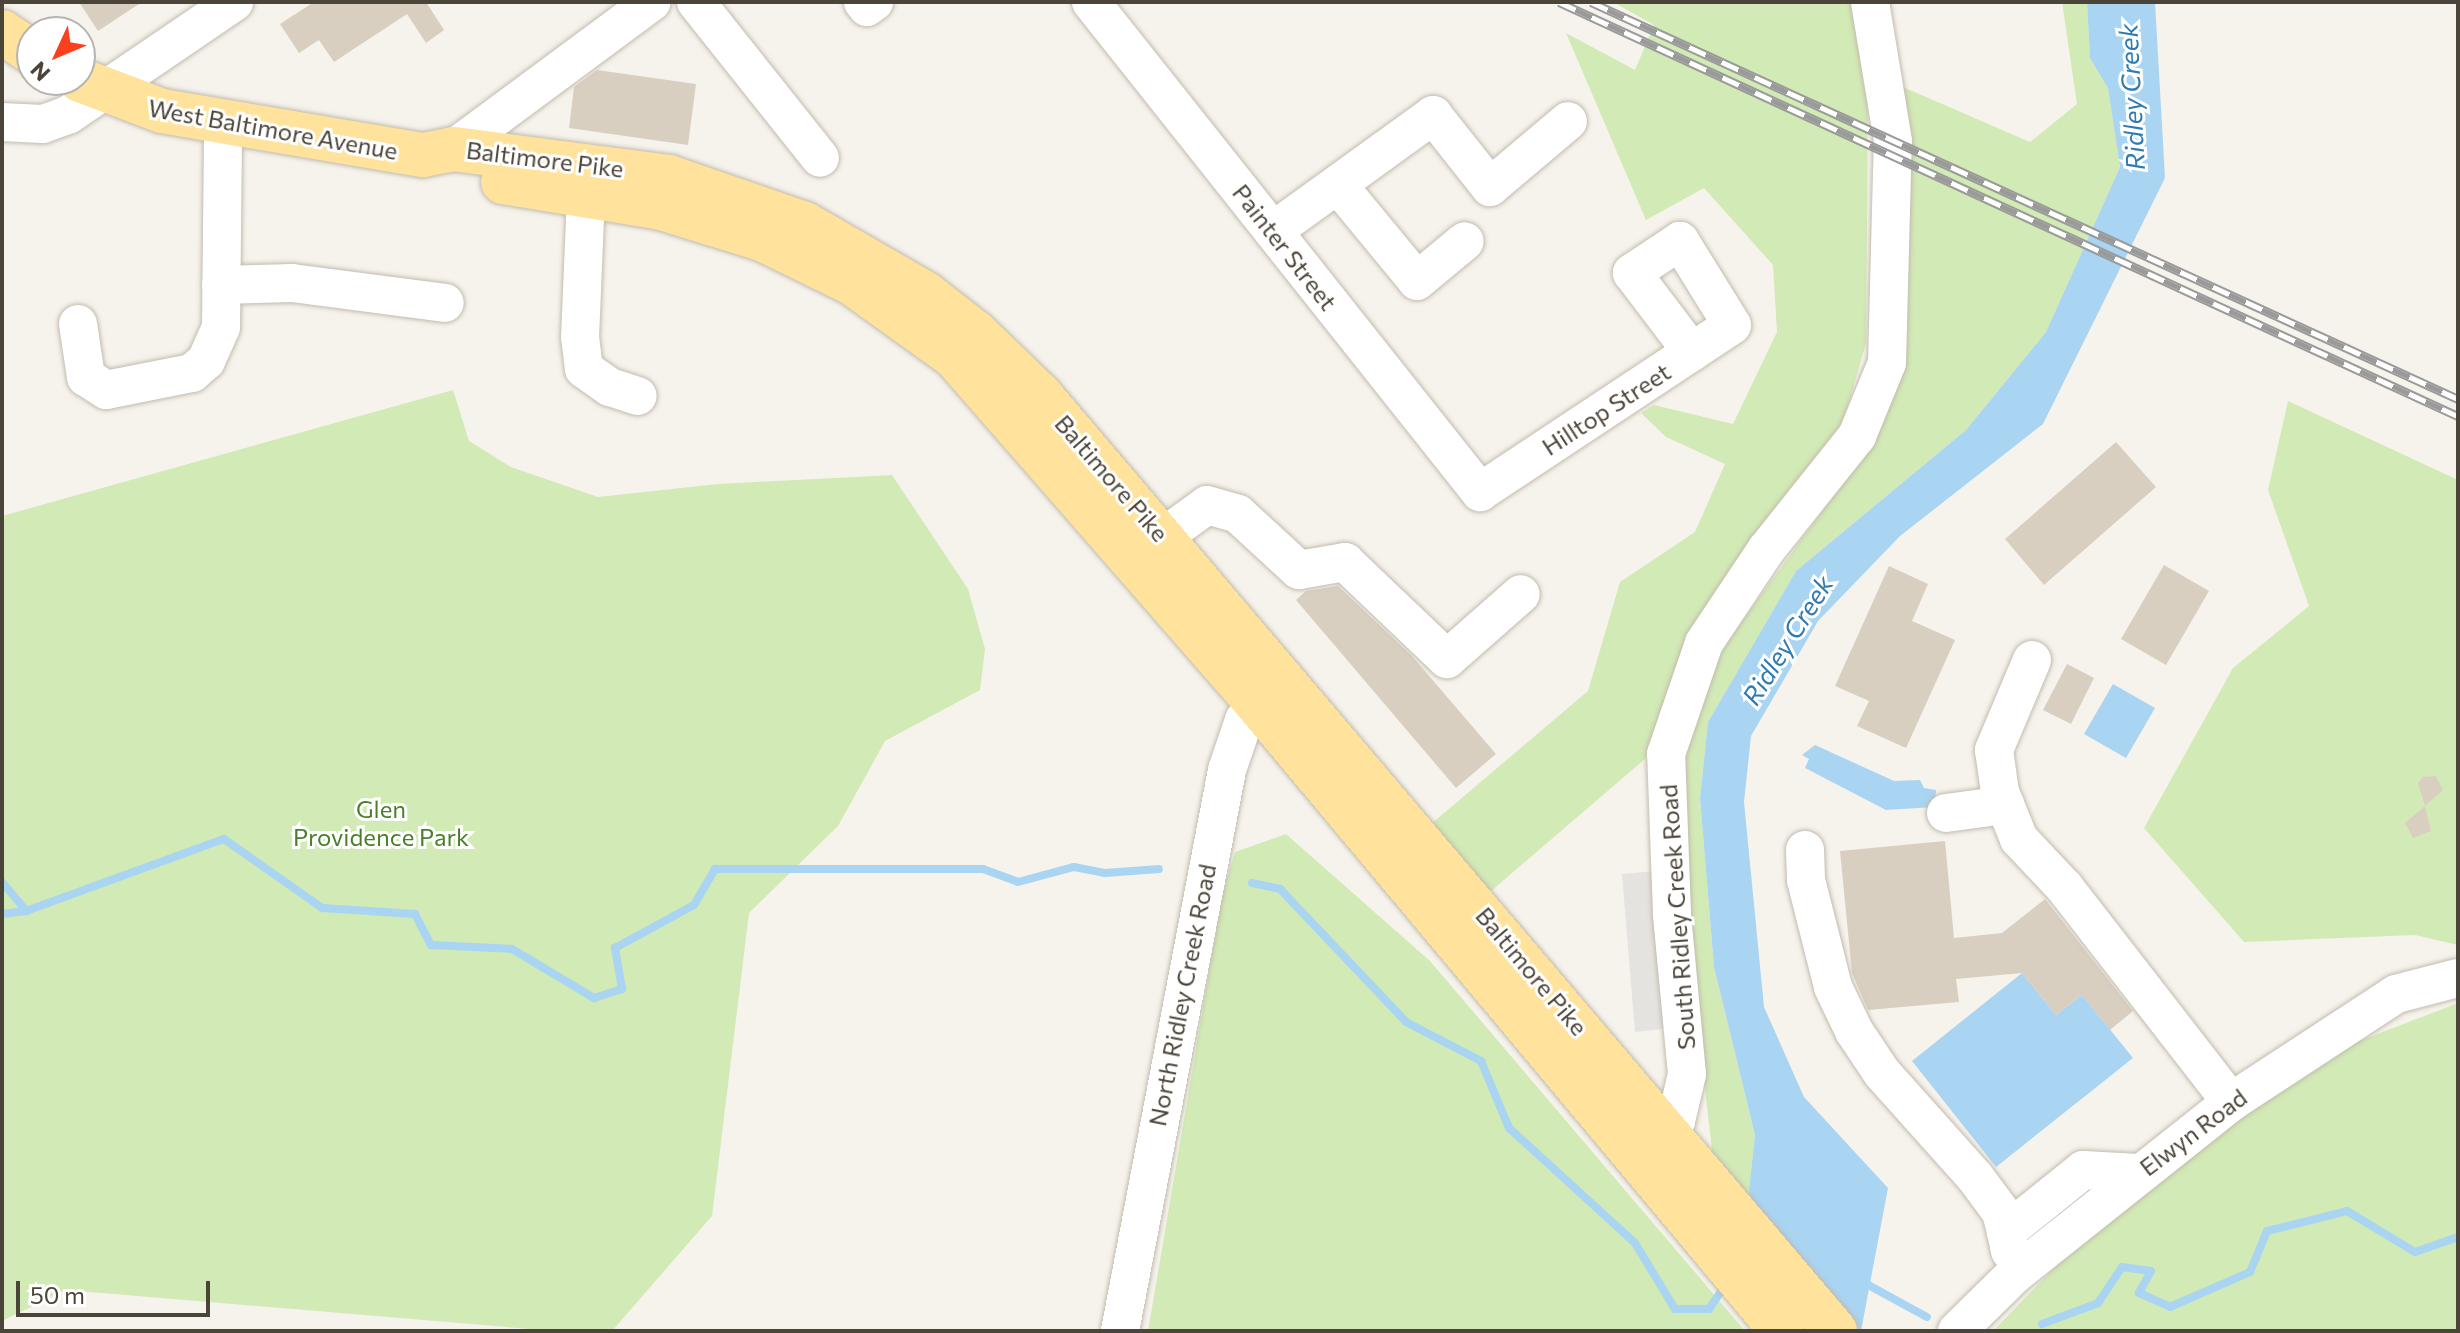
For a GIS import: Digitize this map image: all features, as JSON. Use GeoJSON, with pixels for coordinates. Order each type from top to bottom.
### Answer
{"type":"FeatureCollection","features":[{"type":"Feature","properties":{"kind":"main road","name":"West Baltimore Avenue"},"geometry":{"type":"LineString","coordinates":[[96,88],[162,111],[438,152]]}},
{"type":"Feature","properties":{"kind":"main road","name":"Baltimore Pike"},"geometry":{"type":"LineString","coordinates":[[438,152],[448,174],[661,208],[762,239],[823,267],[908,320],[977,378],[1268,687],[1656,1148],[1724,1260],[1782,1331]]}},
{"type":"Feature","properties":{"kind":"main road","name":"Baltimore Pike"},"geometry":{"type":"LineString","coordinates":[[438,152],[669,177],[773,209],[838,239],[926,294],[999,354],[1163,537],[1268,687]]}},
{"type":"Feature","properties":{"kind":"main road","name":"Baltimore Pike"},"geometry":{"type":"LineString","coordinates":[[1656,1148],[1740,1218],[1835,1331]]}},
{"type":"Feature","properties":{"kind":"street"},"geometry":{"type":"LineString","coordinates":[[96,83],[234,2]]}},
{"type":"Feature","properties":{"kind":"street"},"geometry":{"type":"LineString","coordinates":[[438,152],[652,2]]}},
{"type":"Feature","properties":{"kind":"street"},"geometry":{"type":"LineString","coordinates":[[696,2],[820,158]]}},
{"type":"Feature","properties":{"kind":"street"},"geometry":{"type":"LineString","coordinates":[[863,2],[867,7],[874,2]]}},
{"type":"Feature","properties":{"kind":"street","name":"Painter Street"},"geometry":{"type":"LineString","coordinates":[[1091,2],[1480,492]]}},
{"type":"Feature","properties":{"kind":"street","name":"South Ridley Creek Road"},"geometry":{"type":"LineString","coordinates":[[1656,1148],[1687,1074],[1672,914],[1666,754],[1704,643],[1766,550],[1857,436],[1887,363],[1893,141],[1870,2]]}},
{"type":"Feature","properties":{"kind":"street"},"geometry":{"type":"LineString","coordinates":[[2,122],[51,123],[80,96]]}},
{"type":"Feature","properties":{"kind":"street"},"geometry":{"type":"LineString","coordinates":[[1273,231],[1433,115],[1490,187],[1568,121]]}},
{"type":"Feature","properties":{"kind":"street"},"geometry":{"type":"LineString","coordinates":[[78,324],[86,377],[106,390],[192,373],[216,347],[221,285],[223,121]]}},
{"type":"Feature","properties":{"kind":"street"},"geometry":{"type":"LineString","coordinates":[[1338,185],[1417,281],[1465,241]]}},
{"type":"Feature","properties":{"kind":"street"},"geometry":{"type":"LineString","coordinates":[[586,195],[580,337],[584,369],[610,387],[638,396]]}},
{"type":"Feature","properties":{"kind":"street","name":"Hilltop Street"},"geometry":{"type":"LineString","coordinates":[[1480,492],[1692,352],[1732,325],[1680,241],[1632,273],[1692,352]]}},
{"type":"Feature","properties":{"kind":"street"},"geometry":{"type":"LineString","coordinates":[[221,285],[292,283],[445,303]]}},
{"type":"Feature","properties":{"kind":"street"},"geometry":{"type":"LineString","coordinates":[[1163,537],[1207,505],[1238,514],[1299,570],[1345,562],[1447,659],[1521,594]]}},
{"type":"Feature","properties":{"kind":"street"},"geometry":{"type":"LineString","coordinates":[[2032,660],[1994,750],[2005,805],[2019,839],[2065,888],[2231,1102]]}},
{"type":"Feature","properties":{"kind":"street","name":"North Ridley Creek Road"},"geometry":{"type":"LineString","coordinates":[[1120,1331],[1227,770],[1268,687]]}},
{"type":"Feature","properties":{"kind":"street"},"geometry":{"type":"LineString","coordinates":[[1946,813],[2005,805]]}},
{"type":"Feature","properties":{"kind":"street"},"geometry":{"type":"LineString","coordinates":[[1805,850],[1806,880],[1833,987],[1854,1031],[1882,1073],[1975,1177],[2001,1212],[2015,1274]]}},
{"type":"Feature","properties":{"kind":"street"},"geometry":{"type":"LineString","coordinates":[[2396,994],[2458,949]]}},
{"type":"Feature","properties":{"kind":"street","name":"Elwyn Road"},"geometry":{"type":"LineString","coordinates":[[1957,1331],[2015,1274],[2231,1102],[2396,994],[2458,978]]}},
{"type":"Feature","properties":{"kind":"street"},"geometry":{"type":"LineString","coordinates":[[2006,1232],[2083,1170],[2139,1173]]}},
{"type":"Feature","properties":{"kind":"green space"},"geometry":{"type":"Polygon","coordinates":[[[1613,2],[1856,2],[1868,97],[1866,343],[1841,430],[1696,639],[1645,759],[1483,898],[1424,830],[1588,691],[1620,582],[1695,532],[1725,464],[1666,437],[1641,413],[1654,405],[1733,424],[1777,332],[1773,265],[1704,188],[1646,220],[1566,33],[1635,70],[1654,25],[1613,2]]]}},
{"type":"Feature","properties":{"kind":"green space"},"geometry":{"type":"Polygon","coordinates":[[[2062,2],[2087,2],[2090,58],[2108,87],[2120,167],[2046,332],[1966,430],[1796,571],[1708,722],[1700,798],[1714,967],[1755,1135],[1748,1199],[1713,1159],[1692,974],[1677,763],[1719,653],[1854,467],[1887,405],[1903,87],[2030,142],[2077,104],[2062,2]]]}},
{"type":"Feature","properties":{"kind":"green space","name":"Glen Providence Park"},"geometry":{"type":"Polygon","coordinates":[[[453,390],[469,441],[511,467],[598,497],[718,484],[892,475],[968,589],[985,649],[980,690],[885,741],[838,826],[749,913],[712,1216],[612,1331],[554,1331],[66,1290],[2,1321],[2,516],[453,390]]]}},
{"type":"Feature","properties":{"kind":"green space"},"geometry":{"type":"Polygon","coordinates":[[[2288,401],[2458,480],[2458,945],[2415,935],[2244,942],[2144,828],[2233,668],[2309,606],[2268,490],[2288,401]]]}},
{"type":"Feature","properties":{"kind":"green space"},"geometry":{"type":"Polygon","coordinates":[[[1286,834],[1430,961],[1745,1331],[1148,1331],[1222,896],[1235,852],[1286,834]]]}},
{"type":"Feature","properties":{"kind":"green space"},"geometry":{"type":"Polygon","coordinates":[[[2458,1003],[2458,1331],[1993,1331],[2096,1225],[2235,1113],[2349,1045],[2458,1003]]]}},
{"type":"Feature","properties":{"kind":"shaded area"},"geometry":{"type":"Polygon","coordinates":[[[1656,871],[1672,1028],[1635,1032],[1622,874],[1656,871]]]}},
{"type":"Feature","properties":{"kind":"water","name":"Ridley Creek"},"geometry":{"type":"Polygon","coordinates":[[[2087,2],[2155,2],[2165,178],[2043,424],[1900,536],[1818,621],[1751,736],[1744,802],[1764,1007],[1804,1097],[1888,1188],[1861,1331],[1800,1331],[1748,1199],[1755,1135],[1714,967],[1700,798],[1708,722],[1796,571],[1966,430],[2046,332],[2120,167],[2108,88],[2090,58],[2087,2]]]}},
{"type":"Feature","properties":{"kind":"water"},"geometry":{"type":"Polygon","coordinates":[[[2113,684],[2155,708],[2126,758],[2084,734],[2113,684]]]}},
{"type":"Feature","properties":{"kind":"water"},"geometry":{"type":"Polygon","coordinates":[[[1815,745],[1894,781],[1920,780],[1924,788],[1936,790],[1935,807],[1886,810],[1805,768],[1809,759],[1802,755],[1815,745]]]}},
{"type":"Feature","properties":{"kind":"water"},"geometry":{"type":"Polygon","coordinates":[[[2022,973],[2056,1015],[2082,995],[2133,1058],[1996,1167],[1912,1061],[2022,973]]]}},
{"type":"Feature","properties":{"kind":"building"},"geometry":{"type":"Polygon","coordinates":[[[79,2],[142,2],[98,31],[96,16],[88,16],[79,2]]]}},
{"type":"Feature","properties":{"kind":"building"},"geometry":{"type":"Polygon","coordinates":[[[314,2],[426,2],[444,30],[426,43],[407,14],[334,62],[319,40],[299,53],[280,24],[314,2]]]}},
{"type":"Feature","properties":{"kind":"building"},"geometry":{"type":"Polygon","coordinates":[[[597,70],[696,84],[688,145],[569,128],[574,87],[597,70]]]}},
{"type":"Feature","properties":{"kind":"building"},"geometry":{"type":"Polygon","coordinates":[[[2116,442],[2156,487],[2044,585],[2005,539],[2116,442]]]}},
{"type":"Feature","properties":{"kind":"building"},"geometry":{"type":"Polygon","coordinates":[[[2164,565],[2209,591],[2166,665],[2121,639],[2164,565]]]}},
{"type":"Feature","properties":{"kind":"building"},"geometry":{"type":"Polygon","coordinates":[[[1889,566],[1928,584],[1912,621],[1955,640],[1906,748],[1857,726],[1869,701],[1835,686],[1889,566]]]}},
{"type":"Feature","properties":{"kind":"building"},"geometry":{"type":"Polygon","coordinates":[[[1338,586],[1412,656],[1496,754],[1456,788],[1296,600],[1306,591],[1338,586]]]}},
{"type":"Feature","properties":{"kind":"building"},"geometry":{"type":"Polygon","coordinates":[[[2067,664],[2094,678],[2071,724],[2043,710],[2067,664]]]}},
{"type":"Feature","properties":{"kind":"building"},"geometry":{"type":"Polygon","coordinates":[[[2436,776],[2443,790],[2425,806],[2418,783],[2423,777],[2436,776]]]}},
{"type":"Feature","properties":{"kind":"building"},"geometry":{"type":"Polygon","coordinates":[[[2425,806],[2431,831],[2413,838],[2405,823],[2425,806]]]}},
{"type":"Feature","properties":{"kind":"building"},"geometry":{"type":"Polygon","coordinates":[[[1945,841],[1954,938],[2002,933],[2045,899],[2133,1011],[2110,1030],[2082,995],[2056,1015],[2022,973],[1956,979],[1959,1002],[1868,1010],[1852,973],[1840,851],[1945,841]]]}},
{"type":"Feature","properties":{"kind":"waterway"},"geometry":{"type":"LineString","coordinates":[[2,882],[26,911],[224,839],[322,908],[415,914],[431,945],[512,949],[594,998],[622,989],[615,948],[694,905],[715,869],[983,869],[1018,882],[1074,867],[1105,873],[1159,869]]}},
{"type":"Feature","properties":{"kind":"waterway"},"geometry":{"type":"LineString","coordinates":[[1252,883],[1280,889],[1406,1022],[1481,1061],[1509,1128],[1635,1243],[1675,1309],[1709,1309],[1725,1285]]}},
{"type":"Feature","properties":{"kind":"waterway"},"geometry":{"type":"LineString","coordinates":[[2,914],[26,911]]}},
{"type":"Feature","properties":{"kind":"waterway"},"geometry":{"type":"LineString","coordinates":[[2042,1324],[2098,1303],[2122,1267],[2151,1271],[2139,1293],[2170,1307],[2250,1272],[2267,1231],[2347,1211],[2415,1252],[2458,1237]]}},
{"type":"Feature","properties":{"kind":"waterway"},"geometry":{"type":"LineString","coordinates":[[1861,1281],[1927,1317]]}},
{"type":"Feature","properties":{"kind":"railway"},"geometry":{"type":"LineString","coordinates":[[1559,2],[2458,416]]}},
{"type":"Feature","properties":{"kind":"railway"},"geometry":{"type":"LineString","coordinates":[[1591,2],[2458,399]]}}]}
